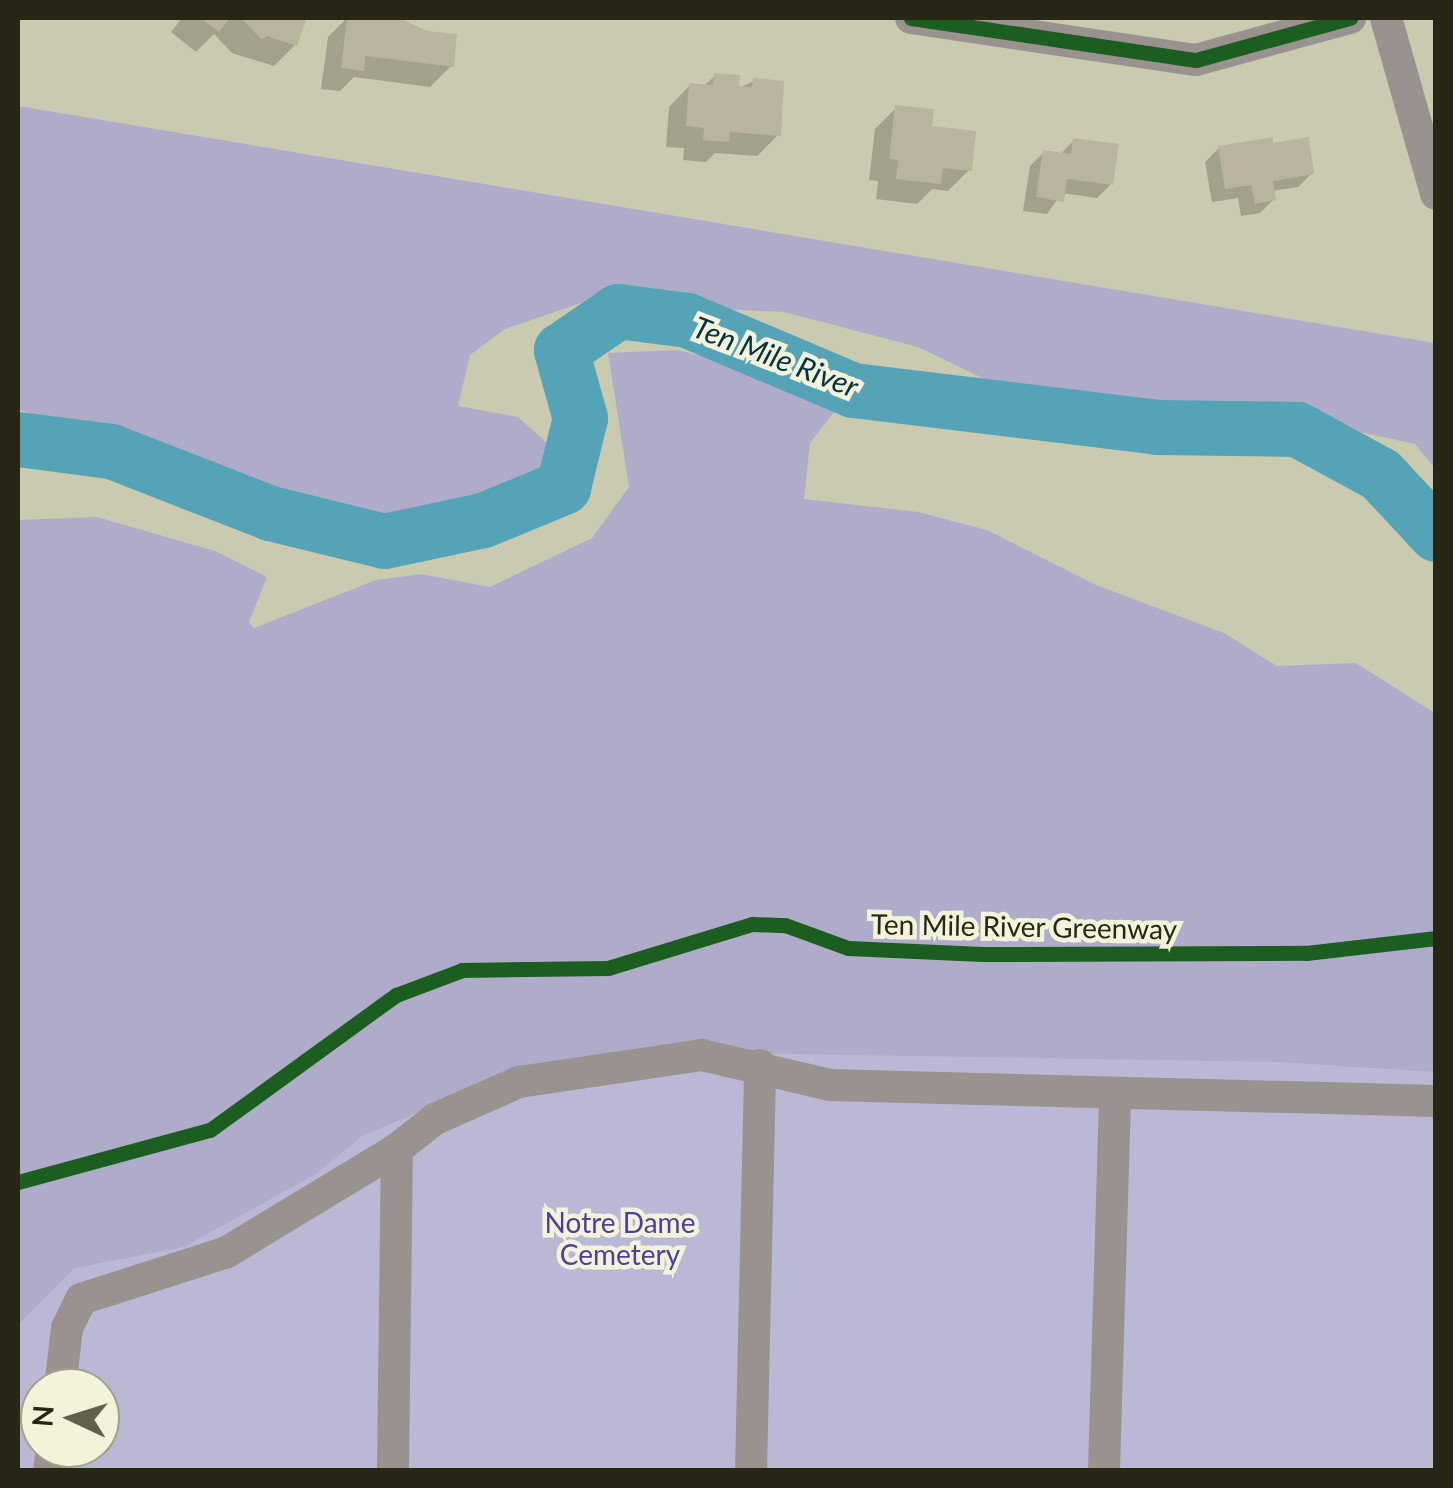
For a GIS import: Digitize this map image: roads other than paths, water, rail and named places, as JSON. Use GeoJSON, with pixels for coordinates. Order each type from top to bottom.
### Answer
{"type":"FeatureCollection","features":[{"type":"Feature","properties":{"kind":"street"},"geometry":{"type":"LineString","coordinates":[[932,19],[1196,60],[1350,18]]}},
{"type":"Feature","properties":{"kind":"street"},"geometry":{"type":"LineString","coordinates":[[1386,18],[1436,194]]}},
{"type":"Feature","properties":{"kind":"street"},"geometry":{"type":"LineString","coordinates":[[62,1368],[67,1328],[81,1300],[227,1252],[398,1149],[435,1119],[519,1082],[702,1055],[760,1065],[830,1085],[1436,1101]]}},
{"type":"Feature","properties":{"kind":"street"},"geometry":{"type":"LineString","coordinates":[[751,1470],[760,1065]]}},
{"type":"Feature","properties":{"kind":"street"},"geometry":{"type":"LineString","coordinates":[[1104,1470],[1115,1094]]}},
{"type":"Feature","properties":{"kind":"street"},"geometry":{"type":"LineString","coordinates":[[393,1470],[398,1149]]}},
{"type":"Feature","properties":{"kind":"waterway","name":"Ten Mile River"},"geometry":{"type":"LineString","coordinates":[[18,439],[111,451],[270,513],[384,541],[483,520],[563,487],[580,418],[561,350],[618,311],[687,320],[853,390],[1157,427],[1297,429],[1380,474],[1436,534]]}},
{"type":"Feature","properties":{"kind":"park label","name":"Notre Dame Cemetery"},"geometry":{"type":"Point","coordinates":[620,1238]}}]}
